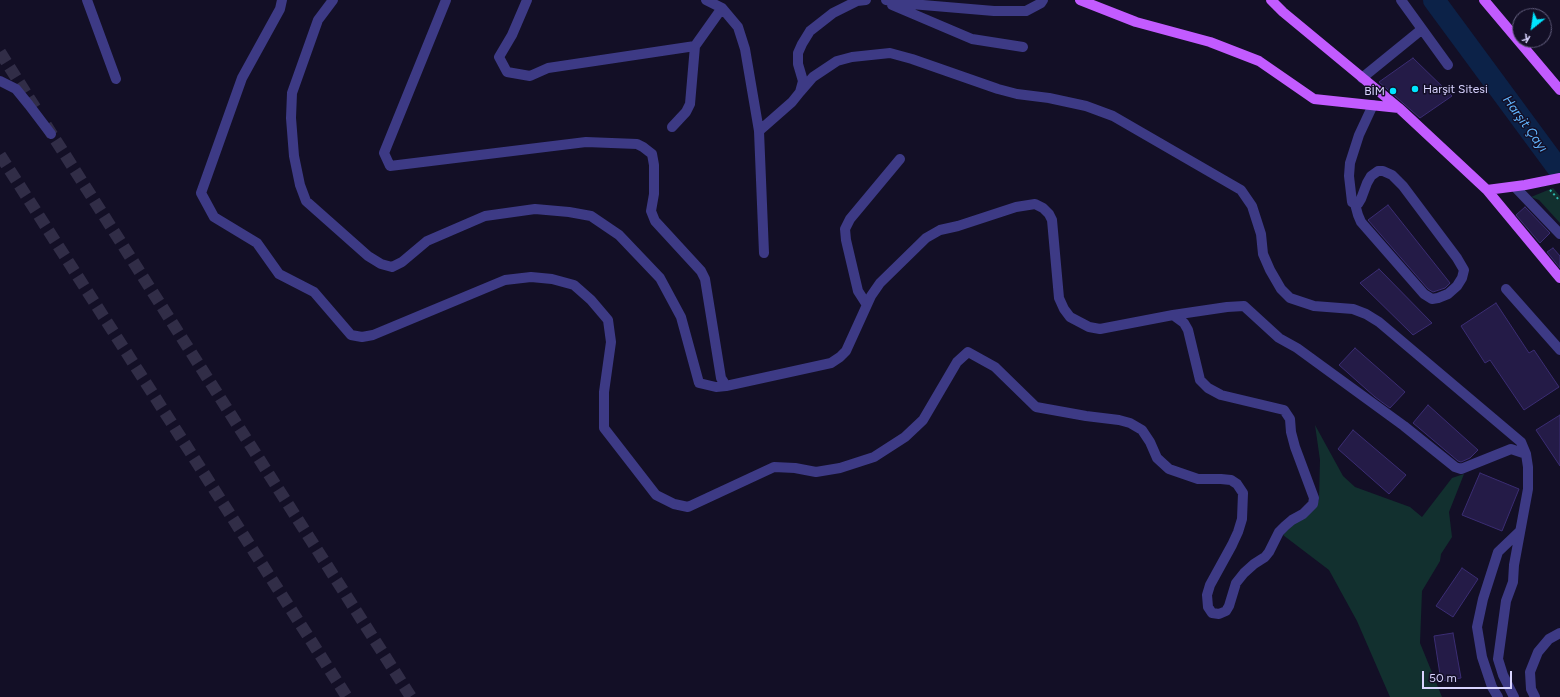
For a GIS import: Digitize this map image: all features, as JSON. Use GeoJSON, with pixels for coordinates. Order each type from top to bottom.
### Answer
{"type":"FeatureCollection","features":[{"type":"Feature","properties":{"kind":"main road"},"geometry":{"type":"LineString","coordinates":[[1080,0],[1136,22],[1210,42],[1259,61],[1314,99],[1399,108]]}},
{"type":"Feature","properties":{"kind":"main road"},"geometry":{"type":"LineString","coordinates":[[1271,0],[1283,12],[1399,108],[1487,190],[1560,278]]}},
{"type":"Feature","properties":{"kind":"main road"},"geometry":{"type":"LineString","coordinates":[[1484,0],[1560,90]]}},
{"type":"Feature","properties":{"kind":"main road"},"geometry":{"type":"LineString","coordinates":[[1487,190],[1526,185],[1560,178]]}},
{"type":"Feature","properties":{"kind":"street"},"geometry":{"type":"LineString","coordinates":[[87,0],[116,79]]}},
{"type":"Feature","properties":{"kind":"street"},"geometry":{"type":"LineString","coordinates":[[282,0],[280,9],[242,78],[201,193],[214,217],[257,243],[279,274],[314,292],[351,335],[362,337],[373,335],[505,280],[531,277],[552,279],[574,285],[591,300],[608,320],[611,342],[604,392],[604,428],[656,495],[674,504],[688,507],[699,503],[774,467],[795,468],[816,472],[840,468],[874,456],[905,437],[923,420],[957,362],[968,352],[995,366],[1036,408],[1119,420],[1130,423],[1142,430],[1150,442],[1157,458],[1169,469],[1198,479],[1231,480],[1237,484],[1243,493],[1242,519],[1235,539],[1210,585],[1207,595],[1208,607],[1212,612],[1219,614],[1226,611],[1229,606],[1236,583],[1254,564],[1265,557],[1279,532],[1292,520],[1309,509],[1313,504],[1314,498],[1290,432],[1290,419],[1284,410],[1221,395],[1208,388],[1200,380],[1188,330],[1184,323],[1173,315]]}},
{"type":"Feature","properties":{"kind":"street"},"geometry":{"type":"LineString","coordinates":[[333,0],[318,20],[292,93],[291,118],[294,156],[300,185],[306,201],[368,256],[381,264],[392,267],[402,262],[427,241],[485,216],[535,209],[570,212],[591,216],[619,235],[660,278],[681,317],[698,383],[716,387],[831,363],[846,351],[867,305],[880,283],[926,238],[935,233],[1016,207],[1035,204],[1043,208],[1052,220],[1059,298],[1064,309],[1070,316],[1089,326],[1100,329],[1173,315],[1226,307],[1244,306],[1279,338],[1297,348],[1404,426],[1454,468],[1461,469],[1511,449],[1526,454]]}},
{"type":"Feature","properties":{"kind":"street"},"geometry":{"type":"LineString","coordinates":[[446,0],[384,153],[390,166],[586,142],[637,144],[643,147],[652,154],[654,165],[654,194],[651,211],[655,221],[701,271],[705,279],[721,378],[726,386]]}},
{"type":"Feature","properties":{"kind":"street"},"geometry":{"type":"LineString","coordinates":[[527,0],[512,35],[499,58],[507,72],[530,76],[548,68],[694,46]]}},
{"type":"Feature","properties":{"kind":"street"},"geometry":{"type":"LineString","coordinates":[[706,0],[722,8],[738,27],[745,49],[759,131],[764,253]]}},
{"type":"Feature","properties":{"kind":"street"},"geometry":{"type":"LineString","coordinates":[[800,92],[803,81],[798,64],[798,53],[810,32],[833,13],[857,1],[866,0]]}},
{"type":"Feature","properties":{"kind":"street"},"geometry":{"type":"LineString","coordinates":[[881,0],[972,39],[1022,47]]}},
{"type":"Feature","properties":{"kind":"street"},"geometry":{"type":"LineString","coordinates":[[886,0],[911,4],[994,11],[1026,11],[1041,3],[1043,0]]}},
{"type":"Feature","properties":{"kind":"street"},"geometry":{"type":"LineString","coordinates":[[1401,0],[1421,30],[1448,65]]}},
{"type":"Feature","properties":{"kind":"street"},"geometry":{"type":"LineString","coordinates":[[672,127],[686,112],[690,104],[694,46],[722,8]]}},
{"type":"Feature","properties":{"kind":"street"},"geometry":{"type":"LineString","coordinates":[[1362,78],[1421,30]]}},
{"type":"Feature","properties":{"kind":"street"},"geometry":{"type":"LineString","coordinates":[[759,131],[792,102],[813,78],[838,61],[852,57],[890,53],[912,59],[998,89],[1017,94],[1049,98],[1086,106],[1112,116],[1241,190],[1252,206],[1261,234],[1264,254],[1270,270],[1281,289],[1290,298],[1301,303],[1314,306],[1353,309],[1366,314],[1379,322],[1514,435],[1520,442],[1526,454],[1528,467],[1528,488],[1514,565],[1513,582],[1506,601],[1498,659],[1503,675],[1514,697]]}},
{"type":"Feature","properties":{"kind":"street"},"geometry":{"type":"LineString","coordinates":[[0,82],[16,89],[51,134]]}},
{"type":"Feature","properties":{"kind":"street"},"geometry":{"type":"LineString","coordinates":[[1355,204],[1358,204],[1361,199],[1371,176],[1378,171],[1383,171],[1392,175],[1403,186],[1457,258],[1464,270],[1462,278],[1457,286],[1448,294],[1438,298],[1432,299],[1424,294],[1361,222],[1358,216],[1355,204],[1351,199],[1350,163],[1359,135],[1374,105]]}},
{"type":"Feature","properties":{"kind":"street"},"geometry":{"type":"LineString","coordinates":[[867,305],[858,291],[846,240],[846,229],[850,219],[900,159]]}},
{"type":"Feature","properties":{"kind":"street"},"geometry":{"type":"LineString","coordinates":[[1515,186],[1560,234]]}},
{"type":"Feature","properties":{"kind":"street"},"geometry":{"type":"LineString","coordinates":[[1506,289],[1560,350]]}},
{"type":"Feature","properties":{"kind":"street"},"geometry":{"type":"LineString","coordinates":[[1498,697],[1492,687],[1482,657],[1477,627],[1483,599],[1498,552],[1520,531]]}},
{"type":"Feature","properties":{"kind":"street"},"geometry":{"type":"LineString","coordinates":[[1535,697],[1531,689],[1530,672],[1538,652],[1549,639],[1560,633]]}},
{"type":"Feature","properties":{"kind":"green space"},"geometry":{"type":"Polygon","coordinates":[[[1553,188],[1560,196],[1560,223],[1539,200],[1531,197],[1553,188]]]}},
{"type":"Feature","properties":{"kind":"green space"},"geometry":{"type":"Polygon","coordinates":[[[1315,425],[1343,476],[1355,487],[1410,507],[1422,517],[1452,478],[1464,474],[1449,512],[1452,537],[1441,554],[1440,561],[1422,591],[1420,643],[1442,697],[1390,697],[1357,621],[1329,570],[1283,535],[1294,523],[1312,511],[1319,500],[1320,460],[1315,425]]]}},
{"type":"Feature","properties":{"kind":"building","name":"Harşit Sitesi"},"geometry":{"type":"Polygon","coordinates":[[[1413,58],[1452,96],[1420,118],[1379,82],[1413,58]]]}},
{"type":"Feature","properties":{"kind":"building"},"geometry":{"type":"Polygon","coordinates":[[[1388,205],[1450,283],[1445,288],[1433,292],[1428,289],[1368,220],[1388,205]]]}},
{"type":"Feature","properties":{"kind":"building"},"geometry":{"type":"Polygon","coordinates":[[[1525,207],[1550,233],[1540,243],[1516,215],[1525,207]]]}},
{"type":"Feature","properties":{"kind":"building"},"geometry":{"type":"Polygon","coordinates":[[[1553,248],[1560,256],[1560,268],[1547,252],[1553,248]]]}},
{"type":"Feature","properties":{"kind":"building"},"geometry":{"type":"Polygon","coordinates":[[[1379,269],[1432,323],[1413,335],[1360,283],[1379,269]]]}},
{"type":"Feature","properties":{"kind":"building"},"geometry":{"type":"Polygon","coordinates":[[[1496,303],[1529,353],[1534,350],[1559,387],[1524,410],[1490,360],[1485,363],[1461,326],[1496,303]]]}},
{"type":"Feature","properties":{"kind":"building"},"geometry":{"type":"Polygon","coordinates":[[[1355,348],[1405,392],[1390,408],[1375,397],[1339,365],[1355,348]]]}},
{"type":"Feature","properties":{"kind":"building"},"geometry":{"type":"Polygon","coordinates":[[[1428,405],[1478,450],[1470,458],[1461,462],[1458,461],[1413,423],[1428,405]]]}},
{"type":"Feature","properties":{"kind":"building"},"geometry":{"type":"Polygon","coordinates":[[[1560,415],[1560,466],[1536,430],[1560,415]]]}},
{"type":"Feature","properties":{"kind":"building"},"geometry":{"type":"Polygon","coordinates":[[[1353,430],[1406,475],[1389,494],[1338,449],[1353,430]]]}},
{"type":"Feature","properties":{"kind":"building"},"geometry":{"type":"Polygon","coordinates":[[[1480,473],[1519,489],[1502,531],[1462,515],[1480,473]]]}},
{"type":"Feature","properties":{"kind":"building"},"geometry":{"type":"Polygon","coordinates":[[[1462,568],[1478,579],[1453,617],[1436,606],[1462,568]]]}},
{"type":"Feature","properties":{"kind":"building"},"geometry":{"type":"Polygon","coordinates":[[[1453,633],[1461,678],[1441,681],[1434,636],[1453,633]]]}},
{"type":"Feature","properties":{"kind":"waterway","name":"Harşit Çayı"},"geometry":{"type":"LineString","coordinates":[[1434,0],[1560,171]]}},
{"type":"Feature","properties":{"kind":"tunnel"},"geometry":{"type":"LineString","coordinates":[[0,52],[36,109]]}},
{"type":"Feature","properties":{"kind":"tunnel"},"geometry":{"type":"LineString","coordinates":[[46,125],[411,697]]}},
{"type":"Feature","properties":{"kind":"tunnel"},"geometry":{"type":"LineString","coordinates":[[0,155],[347,697]]}},
{"type":"Feature","properties":{"kind":"place","name":"Harşit Sitesi"},"geometry":{"type":"Point","coordinates":[1415,89]}},
{"type":"Feature","properties":{"kind":"place","name":"BİM"},"geometry":{"type":"Point","coordinates":[1393,91]}}]}
